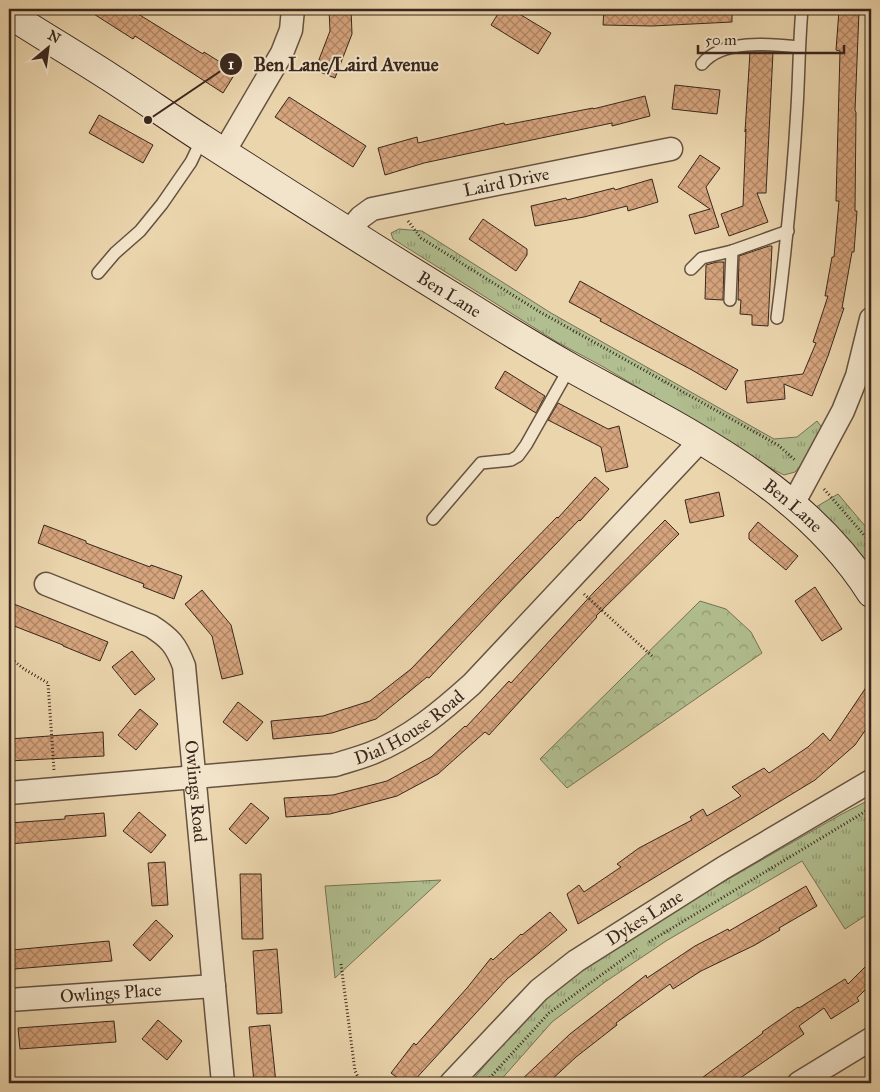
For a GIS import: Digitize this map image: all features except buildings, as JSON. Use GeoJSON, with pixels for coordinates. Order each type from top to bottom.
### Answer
{"type":"FeatureCollection","features":[{"type":"Feature","properties":{"kind":"street"},"geometry":{"type":"LineString","coordinates":[[213,145],[282,54],[291,30],[293,9]]}},
{"type":"Feature","properties":{"kind":"street","name":"Ben Lane"},"geometry":{"type":"LineString","coordinates":[[9,14],[349,231],[570,367],[701,440],[750,472],[793,504],[832,541],[871,593]]}},
{"type":"Feature","properties":{"kind":"street","name":"Laird Drive"},"geometry":{"type":"LineString","coordinates":[[349,231],[361,217],[372,209],[671,149]]}},
{"type":"Feature","properties":{"kind":"street"},"geometry":{"type":"LineString","coordinates":[[793,504],[843,411],[857,376],[871,326]]}},
{"type":"Feature","properties":{"kind":"street","name":"Dial House Road"},"geometry":{"type":"LineString","coordinates":[[9,793],[335,765],[373,753],[403,737],[440,712],[472,684],[701,440]]}},
{"type":"Feature","properties":{"kind":"street","name":"Owlings Road"},"geometry":{"type":"LineString","coordinates":[[46,584],[151,626],[167,636],[178,649],[184,666],[196,778],[223,1083]]}},
{"type":"Feature","properties":{"kind":"street","name":"Dykes Lane"},"geometry":{"type":"LineString","coordinates":[[451,1083],[539,990],[576,961],[868,779]]}},
{"type":"Feature","properties":{"kind":"street","name":"Owlings Place"},"geometry":{"type":"LineString","coordinates":[[9,1000],[214,986]]}},
{"type":"Feature","properties":{"kind":"street"},"geometry":{"type":"LineString","coordinates":[[799,1083],[871,1039]]}},
{"type":"Feature","properties":{"kind":"lane"},"geometry":{"type":"LineString","coordinates":[[777,318],[788,231],[802,9]]}},
{"type":"Feature","properties":{"kind":"lane"},"geometry":{"type":"LineString","coordinates":[[702,64],[708,56],[722,50],[765,43],[799,47]]}},
{"type":"Feature","properties":{"kind":"lane"},"geometry":{"type":"LineString","coordinates":[[98,273],[115,253],[140,231],[162,204],[191,162],[213,145]]}},
{"type":"Feature","properties":{"kind":"lane"},"geometry":{"type":"LineString","coordinates":[[691,269],[702,258],[732,251],[788,231]]}},
{"type":"Feature","properties":{"kind":"lane"},"geometry":{"type":"LineString","coordinates":[[730,300],[732,251]]}},
{"type":"Feature","properties":{"kind":"lane"},"geometry":{"type":"LineString","coordinates":[[433,519],[481,463],[511,460],[518,456],[526,446],[570,367]]}},
{"type":"Feature","properties":{"kind":"path"},"geometry":{"type":"LineString","coordinates":[[395,204],[421,238],[540,312],[778,445],[810,474],[871,543]]}},
{"type":"Feature","properties":{"kind":"path"},"geometry":{"type":"LineString","coordinates":[[569,580],[652,656]]}},
{"type":"Feature","properties":{"kind":"path"},"geometry":{"type":"LineString","coordinates":[[9,657],[48,683],[56,788]]}},
{"type":"Feature","properties":{"kind":"path"},"geometry":{"type":"LineString","coordinates":[[648,942],[871,808]]}},
{"type":"Feature","properties":{"kind":"path"},"geometry":{"type":"LineString","coordinates":[[485,1083],[549,1013],[640,947]]}},
{"type":"Feature","properties":{"kind":"path"},"geometry":{"type":"LineString","coordinates":[[341,964],[355,1071],[360,1081],[364,1083]]}},
{"type":"Feature","properties":{"kind":"green space"},"geometry":{"type":"Polygon","coordinates":[[[399,229],[422,231],[551,313],[774,439],[797,437],[817,421],[824,430],[809,456],[795,472],[784,475],[766,466],[736,445],[600,365],[557,342],[393,239],[391,233],[399,229]]]}},
{"type":"Feature","properties":{"kind":"green space"},"geometry":{"type":"Polygon","coordinates":[[[838,494],[871,533],[871,567],[816,507],[838,494]]]}},
{"type":"Feature","properties":{"kind":"green space"},"geometry":{"type":"Polygon","coordinates":[[[700,601],[726,609],[751,632],[762,653],[567,788],[540,759],[700,601]]]}},
{"type":"Feature","properties":{"kind":"green space"},"geometry":{"type":"Polygon","coordinates":[[[871,799],[871,912],[845,929],[802,861],[666,941],[605,982],[552,1022],[498,1083],[470,1083],[528,1015],[571,976],[612,946],[871,799]]]}},
{"type":"Feature","properties":{"kind":"green space"},"geometry":{"type":"Polygon","coordinates":[[[441,880],[335,978],[325,886],[441,880]]]}},
{"type":"Feature","properties":{"kind":"place","name":"Ben Lane/Laird Avenue"},"geometry":{"type":"Point","coordinates":[148,120]}}]}
